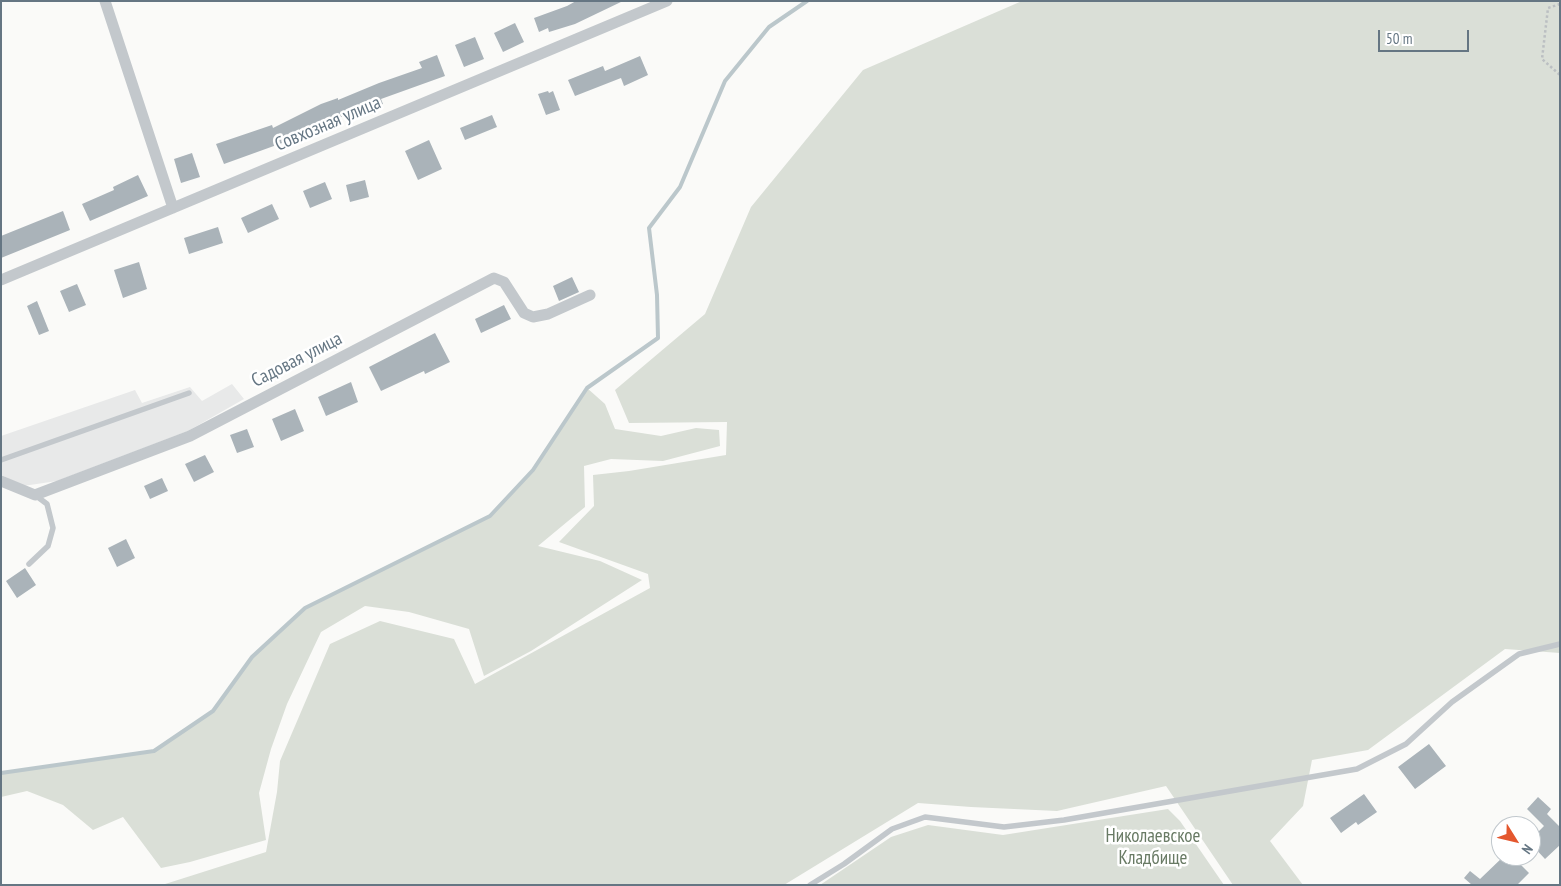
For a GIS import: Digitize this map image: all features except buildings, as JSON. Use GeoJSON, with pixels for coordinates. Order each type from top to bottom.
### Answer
{"type":"FeatureCollection","features":[{"type":"Feature","properties":{"kind":"street"},"geometry":{"type":"LineString","coordinates":[[105,1],[173,208]]}},
{"type":"Feature","properties":{"kind":"street","name":"Совхозная улица"},"geometry":{"type":"LineString","coordinates":[[1,280],[668,1]]}},
{"type":"Feature","properties":{"kind":"street","name":"Садовая улица"},"geometry":{"type":"LineString","coordinates":[[35,495],[190,436],[494,278],[504,282],[524,314],[534,317],[548,314],[590,295]]}},
{"type":"Feature","properties":{"kind":"street"},"geometry":{"type":"LineString","coordinates":[[1,481],[35,495]]}},
{"type":"Feature","properties":{"kind":"lane"},"geometry":{"type":"LineString","coordinates":[[1,460],[189,393]]}},
{"type":"Feature","properties":{"kind":"lane"},"geometry":{"type":"LineString","coordinates":[[29,564],[48,546],[53,528],[47,504],[35,495]]}},
{"type":"Feature","properties":{"kind":"lane"},"geometry":{"type":"LineString","coordinates":[[810,885],[844,864],[892,829],[925,818],[1004,827],[1064,820],[1358,769],[1406,744],[1452,702],[1519,654],[1560,644]]}},
{"type":"Feature","properties":{"kind":"path"},"geometry":{"type":"LineString","coordinates":[[1560,4],[1548,8],[1542,59],[1560,76]]}},
{"type":"Feature","properties":{"kind":"shaded area"},"geometry":{"type":"Polygon","coordinates":[[[232,384],[244,399],[188,431],[57,481],[23,486],[1,475],[1,436],[135,390],[142,403],[190,387],[202,401],[232,384]]]}},
{"type":"Feature","properties":{"kind":"green space"},"geometry":{"type":"Polygon","coordinates":[[[1022,1],[1560,1],[1560,653],[1505,649],[1368,750],[1312,760],[1303,806],[1270,841],[1303,885],[1233,885],[1166,786],[1057,811],[918,803],[784,885],[162,885],[266,852],[277,792],[280,761],[330,644],[380,621],[454,639],[475,684],[650,588],[648,574],[559,542],[594,506],[593,475],[726,455],[727,422],[629,423],[615,390],[705,314],[751,207],[863,70],[1022,1]]]}},
{"type":"Feature","properties":{"kind":"green space"},"geometry":{"type":"Polygon","coordinates":[[[587,388],[605,404],[615,429],[661,436],[696,428],[719,430],[720,446],[663,461],[611,459],[584,466],[585,507],[538,546],[600,561],[642,580],[531,651],[484,676],[469,629],[409,612],[365,606],[321,632],[287,704],[271,749],[259,793],[266,840],[190,862],[161,868],[123,817],[93,830],[63,805],[27,791],[1,797],[1,773],[154,751],[213,711],[252,657],[305,608],[490,516],[533,470],[587,388]]]}},
{"type":"Feature","properties":{"kind":"green space","name":"Николаевское Кладбище"},"geometry":{"type":"Polygon","coordinates":[[[1168,809],[1180,821],[1224,885],[820,885],[891,837],[928,825],[1003,835],[1168,809]]]}},
{"type":"Feature","properties":{"kind":"waterway"},"geometry":{"type":"LineString","coordinates":[[1,773],[154,751],[213,711],[252,657],[305,608],[490,516],[533,470],[587,388],[658,338],[657,295],[649,228],[680,187],[725,81],[769,27],[807,1]]}}]}
